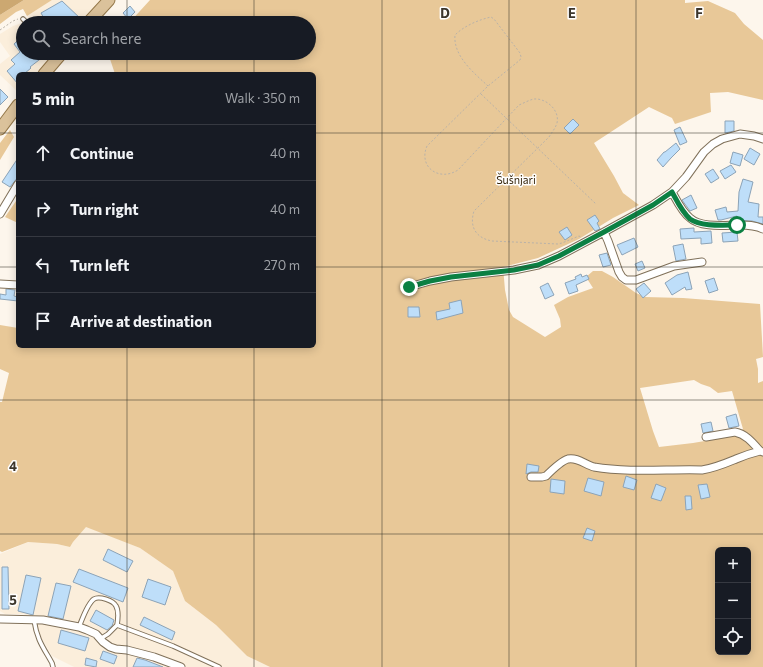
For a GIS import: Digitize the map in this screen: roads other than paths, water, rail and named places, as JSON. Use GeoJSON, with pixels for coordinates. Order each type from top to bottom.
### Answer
{"type":"FeatureCollection","features":[{"type":"Feature","properties":{"kind":"main road"},"geometry":{"type":"LineString","coordinates":[[94,16],[109,0]]}},
{"type":"Feature","properties":{"kind":"main road"},"geometry":{"type":"LineString","coordinates":[[0,129],[5,116],[16,107]]}},
{"type":"Feature","properties":{"kind":"street"},"geometry":{"type":"LineString","coordinates":[[409,287],[451,277],[514,270],[538,265],[559,256],[604,232],[653,205],[672,192],[704,152],[713,144],[722,139],[740,134],[763,139]]}},
{"type":"Feature","properties":{"kind":"street"},"geometry":{"type":"LineString","coordinates":[[0,214],[16,187]]}},
{"type":"Feature","properties":{"kind":"street"},"geometry":{"type":"LineString","coordinates":[[672,192],[684,212],[697,223],[709,225],[750,225],[763,229]]}},
{"type":"Feature","properties":{"kind":"street"},"geometry":{"type":"LineString","coordinates":[[604,232],[619,272],[626,280],[636,280],[674,266],[702,262]]}},
{"type":"Feature","properties":{"kind":"street"},"geometry":{"type":"LineString","coordinates":[[0,284],[16,285]]}},
{"type":"Feature","properties":{"kind":"street"},"geometry":{"type":"LineString","coordinates":[[531,478],[546,476],[566,460],[571,459],[590,466],[606,469],[702,470],[712,469],[735,459],[761,451],[740,433],[735,432],[706,437]]}},
{"type":"Feature","properties":{"kind":"street"},"geometry":{"type":"LineString","coordinates":[[0,619],[56,622],[79,627],[96,634],[110,647],[154,657],[181,667]]}},
{"type":"Feature","properties":{"kind":"lane"},"geometry":{"type":"LineString","coordinates":[[79,627],[91,602],[96,598],[101,598],[114,603],[118,618],[117,625],[108,634],[100,638]]}},
{"type":"Feature","properties":{"kind":"lane"},"geometry":{"type":"LineString","coordinates":[[34,620],[40,643],[53,667]]}},
{"type":"Feature","properties":{"kind":"lane"},"geometry":{"type":"LineString","coordinates":[[117,625],[173,646],[219,667]]}},
{"type":"Feature","properties":{"kind":"park label","name":"Šušnjari"},"geometry":{"type":"Point","coordinates":[516,180]}}]}
